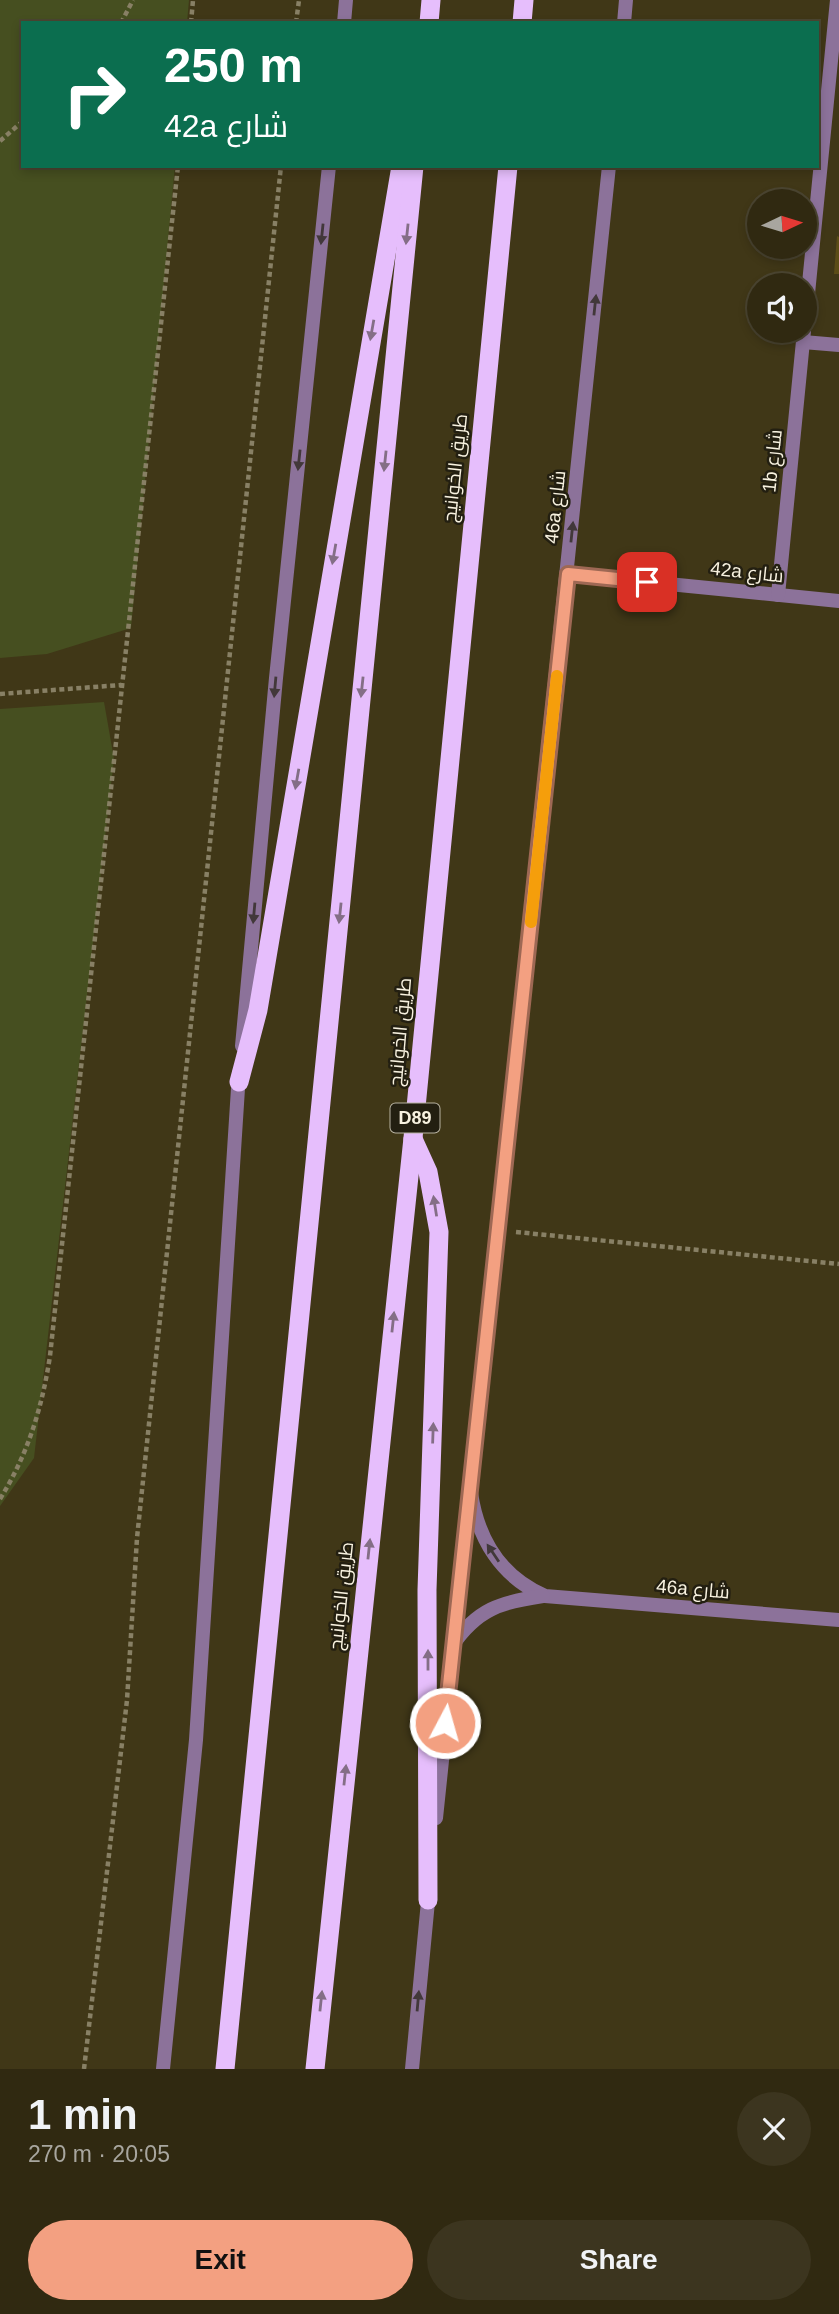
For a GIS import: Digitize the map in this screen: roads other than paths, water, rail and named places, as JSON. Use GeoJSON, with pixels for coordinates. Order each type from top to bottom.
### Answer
{"type":"FeatureCollection","features":[{"type":"Feature","properties":{"kind":"highway"},"geometry":{"type":"LineString","coordinates":[[429,21],[431,0]]}},
{"type":"Feature","properties":{"kind":"highway"},"geometry":{"type":"LineString","coordinates":[[522,21],[524,0]]}},
{"type":"Feature","properties":{"kind":"highway"},"geometry":{"type":"LineString","coordinates":[[239,1082],[262,989],[401,168]]}},
{"type":"Feature","properties":{"kind":"highway"},"geometry":{"type":"LineString","coordinates":[[225,2069],[414,168]]}},
{"type":"Feature","properties":{"kind":"highway","name":"طريق الخوانيج"},"geometry":{"type":"LineString","coordinates":[[314,2069],[413,1138],[508,168]]}},
{"type":"Feature","properties":{"kind":"highway"},"geometry":{"type":"LineString","coordinates":[[413,1138],[428,1172],[439,1232],[427,1590],[428,1900]]}},
{"type":"Feature","properties":{"kind":"street"},"geometry":{"type":"LineString","coordinates":[[344,21],[346,0]]}},
{"type":"Feature","properties":{"kind":"street"},"geometry":{"type":"LineString","coordinates":[[624,21],[626,0]]}},
{"type":"Feature","properties":{"kind":"street"},"geometry":{"type":"LineString","coordinates":[[810,273],[837,0]]}},
{"type":"Feature","properties":{"kind":"street"},"geometry":{"type":"LineString","coordinates":[[163,2069],[196,1740],[239,1082],[276,678],[329,168]]}},
{"type":"Feature","properties":{"kind":"street","name":"46a شارع"},"geometry":{"type":"LineString","coordinates":[[412,2069],[469,1478],[498,1230],[609,168]]}},
{"type":"Feature","properties":{"kind":"street"},"geometry":{"type":"LineString","coordinates":[[817,340],[839,345]]}},
{"type":"Feature","properties":{"kind":"street","name":"1b شارع"},"geometry":{"type":"LineString","coordinates":[[778,595],[803,343]]}},
{"type":"Feature","properties":{"kind":"street","name":"42a شارع"},"geometry":{"type":"LineString","coordinates":[[568,574],[839,601]]}},
{"type":"Feature","properties":{"kind":"street","name":"46a شارع"},"geometry":{"type":"LineString","coordinates":[[469,1478],[476,1521],[496,1560],[512,1576],[545,1596]]}},
{"type":"Feature","properties":{"kind":"street","name":"46a شارع"},"geometry":{"type":"LineString","coordinates":[[452,1647],[468,1624],[478,1616],[512,1600],[545,1596],[839,1620]]}}]}
